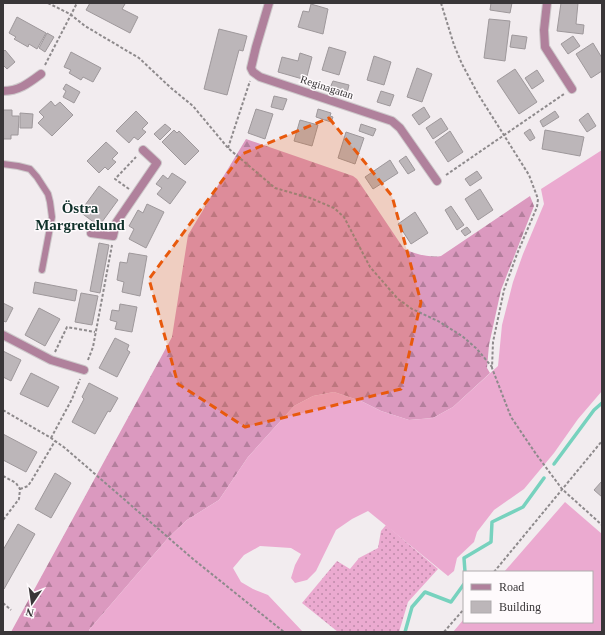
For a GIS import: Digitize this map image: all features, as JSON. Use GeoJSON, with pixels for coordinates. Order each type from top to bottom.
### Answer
{"type":"FeatureCollection","features":[{"type":"Feature","properties":{"kind":"street"},"geometry":{"type":"LineString","coordinates":[[253,72],[251,68],[253,58],[269,3]]}},
{"type":"Feature","properties":{"kind":"street"},"geometry":{"type":"LineString","coordinates":[[547,3],[544,30],[545,47],[572,89]]}},
{"type":"Feature","properties":{"kind":"street","name":"Reginagatan"},"geometry":{"type":"LineString","coordinates":[[253,72],[260,76],[392,121],[400,128],[437,181]]}},
{"type":"Feature","properties":{"kind":"street"},"geometry":{"type":"LineString","coordinates":[[3,91],[19,89],[30,83],[41,74]]}},
{"type":"Feature","properties":{"kind":"street"},"geometry":{"type":"LineString","coordinates":[[91,233],[113,236],[116,223],[157,163],[143,150]]}},
{"type":"Feature","properties":{"kind":"street"},"geometry":{"type":"LineString","coordinates":[[3,335],[51,360],[84,370]]}},
{"type":"Feature","properties":{"kind":"lane"},"geometry":{"type":"LineString","coordinates":[[3,164],[30,169],[48,194],[52,217],[42,270]]}},
{"type":"Feature","properties":{"kind":"path"},"geometry":{"type":"LineString","coordinates":[[48,3],[70,14],[85,26],[139,58],[171,88],[194,106],[228,148],[275,188],[310,198],[334,208],[344,217],[370,267],[398,299],[412,309],[438,321],[462,336],[477,349],[492,368],[511,417],[562,489],[602,525]]}},
{"type":"Feature","properties":{"kind":"path"},"geometry":{"type":"LineString","coordinates":[[41,74],[70,14],[77,3]]}},
{"type":"Feature","properties":{"kind":"path"},"geometry":{"type":"LineString","coordinates":[[441,3],[454,45],[462,64],[504,136],[529,175],[538,199],[537,207],[517,254],[504,290],[493,342],[492,368]]}},
{"type":"Feature","properties":{"kind":"path"},"geometry":{"type":"LineString","coordinates":[[228,148],[253,72]]}},
{"type":"Feature","properties":{"kind":"path"},"geometry":{"type":"LineString","coordinates":[[437,181],[572,89]]}},
{"type":"Feature","properties":{"kind":"path"},"geometry":{"type":"LineString","coordinates":[[136,194],[115,179],[143,150]]}},
{"type":"Feature","properties":{"kind":"path"},"geometry":{"type":"LineString","coordinates":[[51,438],[72,399],[93,347],[113,236]]}},
{"type":"Feature","properties":{"kind":"path"},"geometry":{"type":"LineString","coordinates":[[51,360],[67,327],[96,332]]}},
{"type":"Feature","properties":{"kind":"path"},"geometry":{"type":"LineString","coordinates":[[3,410],[55,441],[124,498],[193,559],[284,632]]}},
{"type":"Feature","properties":{"kind":"path"},"geometry":{"type":"LineString","coordinates":[[20,489],[28,486],[55,441]]}},
{"type":"Feature","properties":{"kind":"path"},"geometry":{"type":"LineString","coordinates":[[495,571],[602,441]]}},
{"type":"Feature","properties":{"kind":"path"},"geometry":{"type":"LineString","coordinates":[[3,476],[16,483],[20,489],[19,499],[3,520]]}},
{"type":"Feature","properties":{"kind":"path"},"geometry":{"type":"LineString","coordinates":[[3,603],[11,610]]}},
{"type":"Feature","properties":{"kind":"path"},"geometry":{"type":"LineString","coordinates":[[444,632],[463,610]]}},
{"type":"Feature","properties":{"kind":"highlighted area"},"geometry":{"type":"Polygon","coordinates":[[[329,118],[392,196],[421,302],[401,389],[245,427],[178,384],[149,279],[242,154],[329,118]]]}},
{"type":"Feature","properties":{"kind":"shaded area"},"geometry":{"type":"Polygon","coordinates":[[[602,150],[602,391],[578,419],[554,453],[524,489],[494,510],[477,532],[474,542],[457,558],[454,571],[448,576],[368,511],[352,519],[336,530],[316,571],[307,580],[295,583],[291,578],[295,565],[301,554],[291,548],[260,546],[244,555],[233,568],[241,582],[268,595],[303,632],[90,632],[89,630],[168,538],[187,520],[219,500],[248,457],[294,406],[313,396],[334,392],[361,401],[381,411],[409,420],[433,418],[453,407],[498,366],[502,325],[513,282],[544,204],[541,189],[602,150]]]}},
{"type":"Feature","properties":{"kind":"shaded area"},"geometry":{"type":"Polygon","coordinates":[[[565,502],[602,534],[602,632],[453,632],[463,620],[463,623],[593,623],[593,571],[505,571],[565,502]]]}},
{"type":"Feature","properties":{"kind":"shaded area"},"geometry":{"type":"Polygon","coordinates":[[[386,525],[438,569],[408,602],[399,632],[338,632],[302,603],[337,561],[350,569],[359,558],[378,548],[381,531],[386,525]]]}},
{"type":"Feature","properties":{"kind":"green space"},"geometry":{"type":"Polygon","coordinates":[[[246,139],[353,176],[357,179],[404,249],[422,255],[441,256],[530,196],[534,206],[501,290],[489,345],[487,368],[490,373],[453,407],[433,418],[409,420],[381,411],[361,401],[334,392],[313,396],[294,406],[248,457],[219,500],[187,520],[168,538],[89,630],[90,632],[11,632],[172,337],[188,235],[246,139]]]}},
{"type":"Feature","properties":{"kind":"building"},"geometry":{"type":"Polygon","coordinates":[[[90,3],[125,4],[122,9],[138,17],[130,33],[86,10],[90,3]]]}},
{"type":"Feature","properties":{"kind":"building"},"geometry":{"type":"Polygon","coordinates":[[[491,3],[512,3],[510,13],[490,10],[491,3]]]}},
{"type":"Feature","properties":{"kind":"building"},"geometry":{"type":"Polygon","coordinates":[[[561,3],[578,3],[576,24],[584,25],[583,34],[557,31],[561,3]]]}},
{"type":"Feature","properties":{"kind":"building"},"geometry":{"type":"Polygon","coordinates":[[[311,4],[328,9],[323,34],[298,27],[303,11],[309,12],[311,4]]]}},
{"type":"Feature","properties":{"kind":"building"},"geometry":{"type":"Polygon","coordinates":[[[17,17],[46,33],[37,49],[29,44],[28,47],[14,39],[16,37],[9,33],[17,17]]]}},
{"type":"Feature","properties":{"kind":"building"},"geometry":{"type":"Polygon","coordinates":[[[489,19],[510,21],[505,61],[484,58],[489,19]]]}},
{"type":"Feature","properties":{"kind":"building"},"geometry":{"type":"Polygon","coordinates":[[[219,29],[247,36],[243,51],[239,50],[227,95],[204,89],[219,29]]]}},
{"type":"Feature","properties":{"kind":"building"},"geometry":{"type":"Polygon","coordinates":[[[47,33],[54,37],[45,52],[39,48],[47,33]]]}},
{"type":"Feature","properties":{"kind":"building"},"geometry":{"type":"Polygon","coordinates":[[[512,35],[527,37],[525,49],[510,47],[512,35]]]}},
{"type":"Feature","properties":{"kind":"building"},"geometry":{"type":"Polygon","coordinates":[[[573,36],[580,46],[568,54],[561,44],[573,36]]]}},
{"type":"Feature","properties":{"kind":"building"},"geometry":{"type":"Polygon","coordinates":[[[593,43],[602,58],[602,71],[591,78],[576,54],[593,43]]]}},
{"type":"Feature","properties":{"kind":"building"},"geometry":{"type":"Polygon","coordinates":[[[329,47],[346,52],[339,75],[322,70],[329,47]]]}},
{"type":"Feature","properties":{"kind":"building"},"geometry":{"type":"Polygon","coordinates":[[[5,50],[15,62],[7,69],[3,65],[3,52],[5,50]]]}},
{"type":"Feature","properties":{"kind":"building"},"geometry":{"type":"Polygon","coordinates":[[[71,52],[101,68],[93,82],[83,77],[81,80],[69,73],[71,70],[64,67],[71,52]]]}},
{"type":"Feature","properties":{"kind":"building"},"geometry":{"type":"Polygon","coordinates":[[[300,53],[312,57],[306,80],[278,72],[282,57],[298,61],[300,53]]]}},
{"type":"Feature","properties":{"kind":"building"},"geometry":{"type":"Polygon","coordinates":[[[374,56],[391,62],[384,85],[367,80],[374,56]]]}},
{"type":"Feature","properties":{"kind":"building"},"geometry":{"type":"Polygon","coordinates":[[[417,68],[432,74],[422,102],[407,97],[417,68]]]}},
{"type":"Feature","properties":{"kind":"building"},"geometry":{"type":"Polygon","coordinates":[[[515,69],[537,102],[519,114],[497,81],[515,69]]]}},
{"type":"Feature","properties":{"kind":"building"},"geometry":{"type":"Polygon","coordinates":[[[537,70],[544,81],[532,89],[525,78],[537,70]]]}},
{"type":"Feature","properties":{"kind":"building"},"geometry":{"type":"Polygon","coordinates":[[[333,81],[349,85],[347,93],[330,88],[333,81]]]}},
{"type":"Feature","properties":{"kind":"building"},"geometry":{"type":"Polygon","coordinates":[[[66,84],[80,92],[74,103],[63,97],[66,91],[63,89],[66,84]]]}},
{"type":"Feature","properties":{"kind":"building"},"geometry":{"type":"Polygon","coordinates":[[[381,91],[394,95],[390,106],[377,102],[381,91]]]}},
{"type":"Feature","properties":{"kind":"building"},"geometry":{"type":"Polygon","coordinates":[[[274,96],[287,99],[283,110],[271,107],[274,96]]]}},
{"type":"Feature","properties":{"kind":"building"},"geometry":{"type":"Polygon","coordinates":[[[51,101],[55,106],[60,102],[73,115],[52,136],[38,123],[44,117],[39,112],[51,101]]]}},
{"type":"Feature","properties":{"kind":"building"},"geometry":{"type":"Polygon","coordinates":[[[424,107],[430,117],[419,125],[412,115],[424,107]]]}},
{"type":"Feature","properties":{"kind":"building"},"geometry":{"type":"Polygon","coordinates":[[[256,109],[273,114],[265,139],[248,133],[256,109]]]}},
{"type":"Feature","properties":{"kind":"building"},"geometry":{"type":"Polygon","coordinates":[[[318,109],[331,113],[330,116],[333,117],[331,122],[316,117],[318,109]]]}},
{"type":"Feature","properties":{"kind":"building"},"geometry":{"type":"Polygon","coordinates":[[[3,110],[12,110],[12,116],[19,116],[18,135],[11,135],[11,139],[3,139],[3,110]]]}},
{"type":"Feature","properties":{"kind":"building"},"geometry":{"type":"Polygon","coordinates":[[[136,111],[148,123],[142,129],[146,132],[138,140],[134,137],[129,143],[116,131],[136,111]]]}},
{"type":"Feature","properties":{"kind":"building"},"geometry":{"type":"Polygon","coordinates":[[[555,111],[559,117],[543,127],[540,121],[555,111]]]}},
{"type":"Feature","properties":{"kind":"building"},"geometry":{"type":"Polygon","coordinates":[[[20,113],[33,114],[32,128],[20,128],[20,113]]]}},
{"type":"Feature","properties":{"kind":"building"},"geometry":{"type":"Polygon","coordinates":[[[588,113],[596,126],[587,132],[579,120],[588,113]]]}},
{"type":"Feature","properties":{"kind":"building"},"geometry":{"type":"Polygon","coordinates":[[[441,118],[448,129],[433,139],[426,128],[441,118]]]}},
{"type":"Feature","properties":{"kind":"building"},"geometry":{"type":"Polygon","coordinates":[[[300,120],[318,125],[312,146],[294,141],[300,120]]]}},
{"type":"Feature","properties":{"kind":"building"},"geometry":{"type":"Polygon","coordinates":[[[165,124],[171,129],[160,140],[154,134],[165,124]]]}},
{"type":"Feature","properties":{"kind":"building"},"geometry":{"type":"Polygon","coordinates":[[[361,124],[376,129],[373,136],[359,131],[361,124]]]}},
{"type":"Feature","properties":{"kind":"building"},"geometry":{"type":"Polygon","coordinates":[[[530,129],[535,138],[530,141],[524,133],[530,129]]]}},
{"type":"Feature","properties":{"kind":"building"},"geometry":{"type":"Polygon","coordinates":[[[174,130],[177,133],[179,131],[199,151],[185,165],[162,142],[174,130]]]}},
{"type":"Feature","properties":{"kind":"building"},"geometry":{"type":"Polygon","coordinates":[[[545,130],[584,137],[580,156],[542,149],[545,130]]]}},
{"type":"Feature","properties":{"kind":"building"},"geometry":{"type":"Polygon","coordinates":[[[450,131],[463,152],[448,162],[435,142],[450,131]]]}},
{"type":"Feature","properties":{"kind":"building"},"geometry":{"type":"Polygon","coordinates":[[[346,132],[364,138],[355,164],[338,158],[346,132]]]}},
{"type":"Feature","properties":{"kind":"building"},"geometry":{"type":"Polygon","coordinates":[[[106,142],[118,153],[112,159],[116,162],[108,170],[105,167],[99,173],[87,161],[106,142]]]}},
{"type":"Feature","properties":{"kind":"building"},"geometry":{"type":"Polygon","coordinates":[[[406,156],[415,170],[408,174],[399,161],[406,156]]]}},
{"type":"Feature","properties":{"kind":"building"},"geometry":{"type":"Polygon","coordinates":[[[390,160],[398,173],[373,189],[365,177],[390,160]]]}},
{"type":"Feature","properties":{"kind":"building"},"geometry":{"type":"Polygon","coordinates":[[[477,171],[482,178],[470,186],[465,179],[477,171]]]}},
{"type":"Feature","properties":{"kind":"building"},"geometry":{"type":"Polygon","coordinates":[[[172,173],[186,182],[170,204],[157,194],[162,188],[156,184],[163,175],[168,179],[172,173]]]}},
{"type":"Feature","properties":{"kind":"building"},"geometry":{"type":"Polygon","coordinates":[[[99,186],[118,200],[99,226],[80,212],[99,186]]]}},
{"type":"Feature","properties":{"kind":"building"},"geometry":{"type":"Polygon","coordinates":[[[480,189],[493,210],[478,220],[465,199],[480,189]]]}},
{"type":"Feature","properties":{"kind":"building"},"geometry":{"type":"Polygon","coordinates":[[[147,204],[164,212],[146,248],[129,239],[134,229],[129,226],[138,210],[143,213],[147,204]]]}},
{"type":"Feature","properties":{"kind":"building"},"geometry":{"type":"Polygon","coordinates":[[[451,206],[464,225],[457,230],[445,210],[451,206]]]}},
{"type":"Feature","properties":{"kind":"building"},"geometry":{"type":"Polygon","coordinates":[[[415,212],[428,233],[411,244],[398,224],[415,212]]]}},
{"type":"Feature","properties":{"kind":"building"},"geometry":{"type":"Polygon","coordinates":[[[467,227],[471,232],[465,236],[461,231],[467,227]]]}},
{"type":"Feature","properties":{"kind":"building"},"geometry":{"type":"Polygon","coordinates":[[[99,243],[109,245],[100,293],[90,291],[99,243]]]}},
{"type":"Feature","properties":{"kind":"building"},"geometry":{"type":"Polygon","coordinates":[[[129,253],[147,256],[140,296],[122,292],[124,282],[117,280],[120,262],[127,263],[129,253]]]}},
{"type":"Feature","properties":{"kind":"building"},"geometry":{"type":"Polygon","coordinates":[[[35,282],[77,290],[75,301],[33,293],[35,282]]]}},
{"type":"Feature","properties":{"kind":"building"},"geometry":{"type":"Polygon","coordinates":[[[81,293],[98,296],[92,325],[75,322],[81,293]]]}},
{"type":"Feature","properties":{"kind":"building"},"geometry":{"type":"Polygon","coordinates":[[[3,303],[13,308],[6,322],[3,321],[3,303]]]}},
{"type":"Feature","properties":{"kind":"building"},"geometry":{"type":"Polygon","coordinates":[[[120,304],[137,307],[132,332],[115,329],[117,322],[110,320],[112,310],[119,311],[120,304]]]}},
{"type":"Feature","properties":{"kind":"building"},"geometry":{"type":"Polygon","coordinates":[[[39,308],[60,319],[45,346],[25,335],[39,308]]]}},
{"type":"Feature","properties":{"kind":"building"},"geometry":{"type":"Polygon","coordinates":[[[115,338],[129,345],[127,350],[130,352],[117,377],[99,368],[115,338]]]}},
{"type":"Feature","properties":{"kind":"building"},"geometry":{"type":"Polygon","coordinates":[[[3,351],[21,360],[11,381],[3,377],[3,351]]]}},
{"type":"Feature","properties":{"kind":"building"},"geometry":{"type":"Polygon","coordinates":[[[31,373],[59,387],[48,407],[20,394],[31,373]]]}},
{"type":"Feature","properties":{"kind":"building"},"geometry":{"type":"Polygon","coordinates":[[[89,383],[118,398],[110,412],[108,411],[95,434],[72,422],[84,399],[82,397],[89,383]]]}},
{"type":"Feature","properties":{"kind":"building"},"geometry":{"type":"Polygon","coordinates":[[[3,434],[37,452],[26,472],[3,460],[3,434]]]}},
{"type":"Feature","properties":{"kind":"building"},"geometry":{"type":"Polygon","coordinates":[[[55,473],[71,483],[51,518],[35,509],[55,473]]]}},
{"type":"Feature","properties":{"kind":"building"},"geometry":{"type":"Polygon","coordinates":[[[602,481],[602,497],[594,490],[602,481]]]}},
{"type":"Feature","properties":{"kind":"building"},"geometry":{"type":"Polygon","coordinates":[[[18,524],[35,534],[4,589],[3,550],[18,524]]]}},
{"type":"Feature","properties":{"kind":"waterway"},"geometry":{"type":"LineString","coordinates":[[554,464],[594,410],[602,403]]}},
{"type":"Feature","properties":{"kind":"waterway"},"geometry":{"type":"LineString","coordinates":[[465,571],[464,558],[491,542],[492,522],[523,507],[544,478]]}},
{"type":"Feature","properties":{"kind":"waterway"},"geometry":{"type":"LineString","coordinates":[[405,632],[412,607],[425,592],[451,602],[463,585]]}},
{"type":"Feature","properties":{"kind":"district","name":"Östra Margretelund"},"geometry":{"type":"Point","coordinates":[80,216]}}]}
